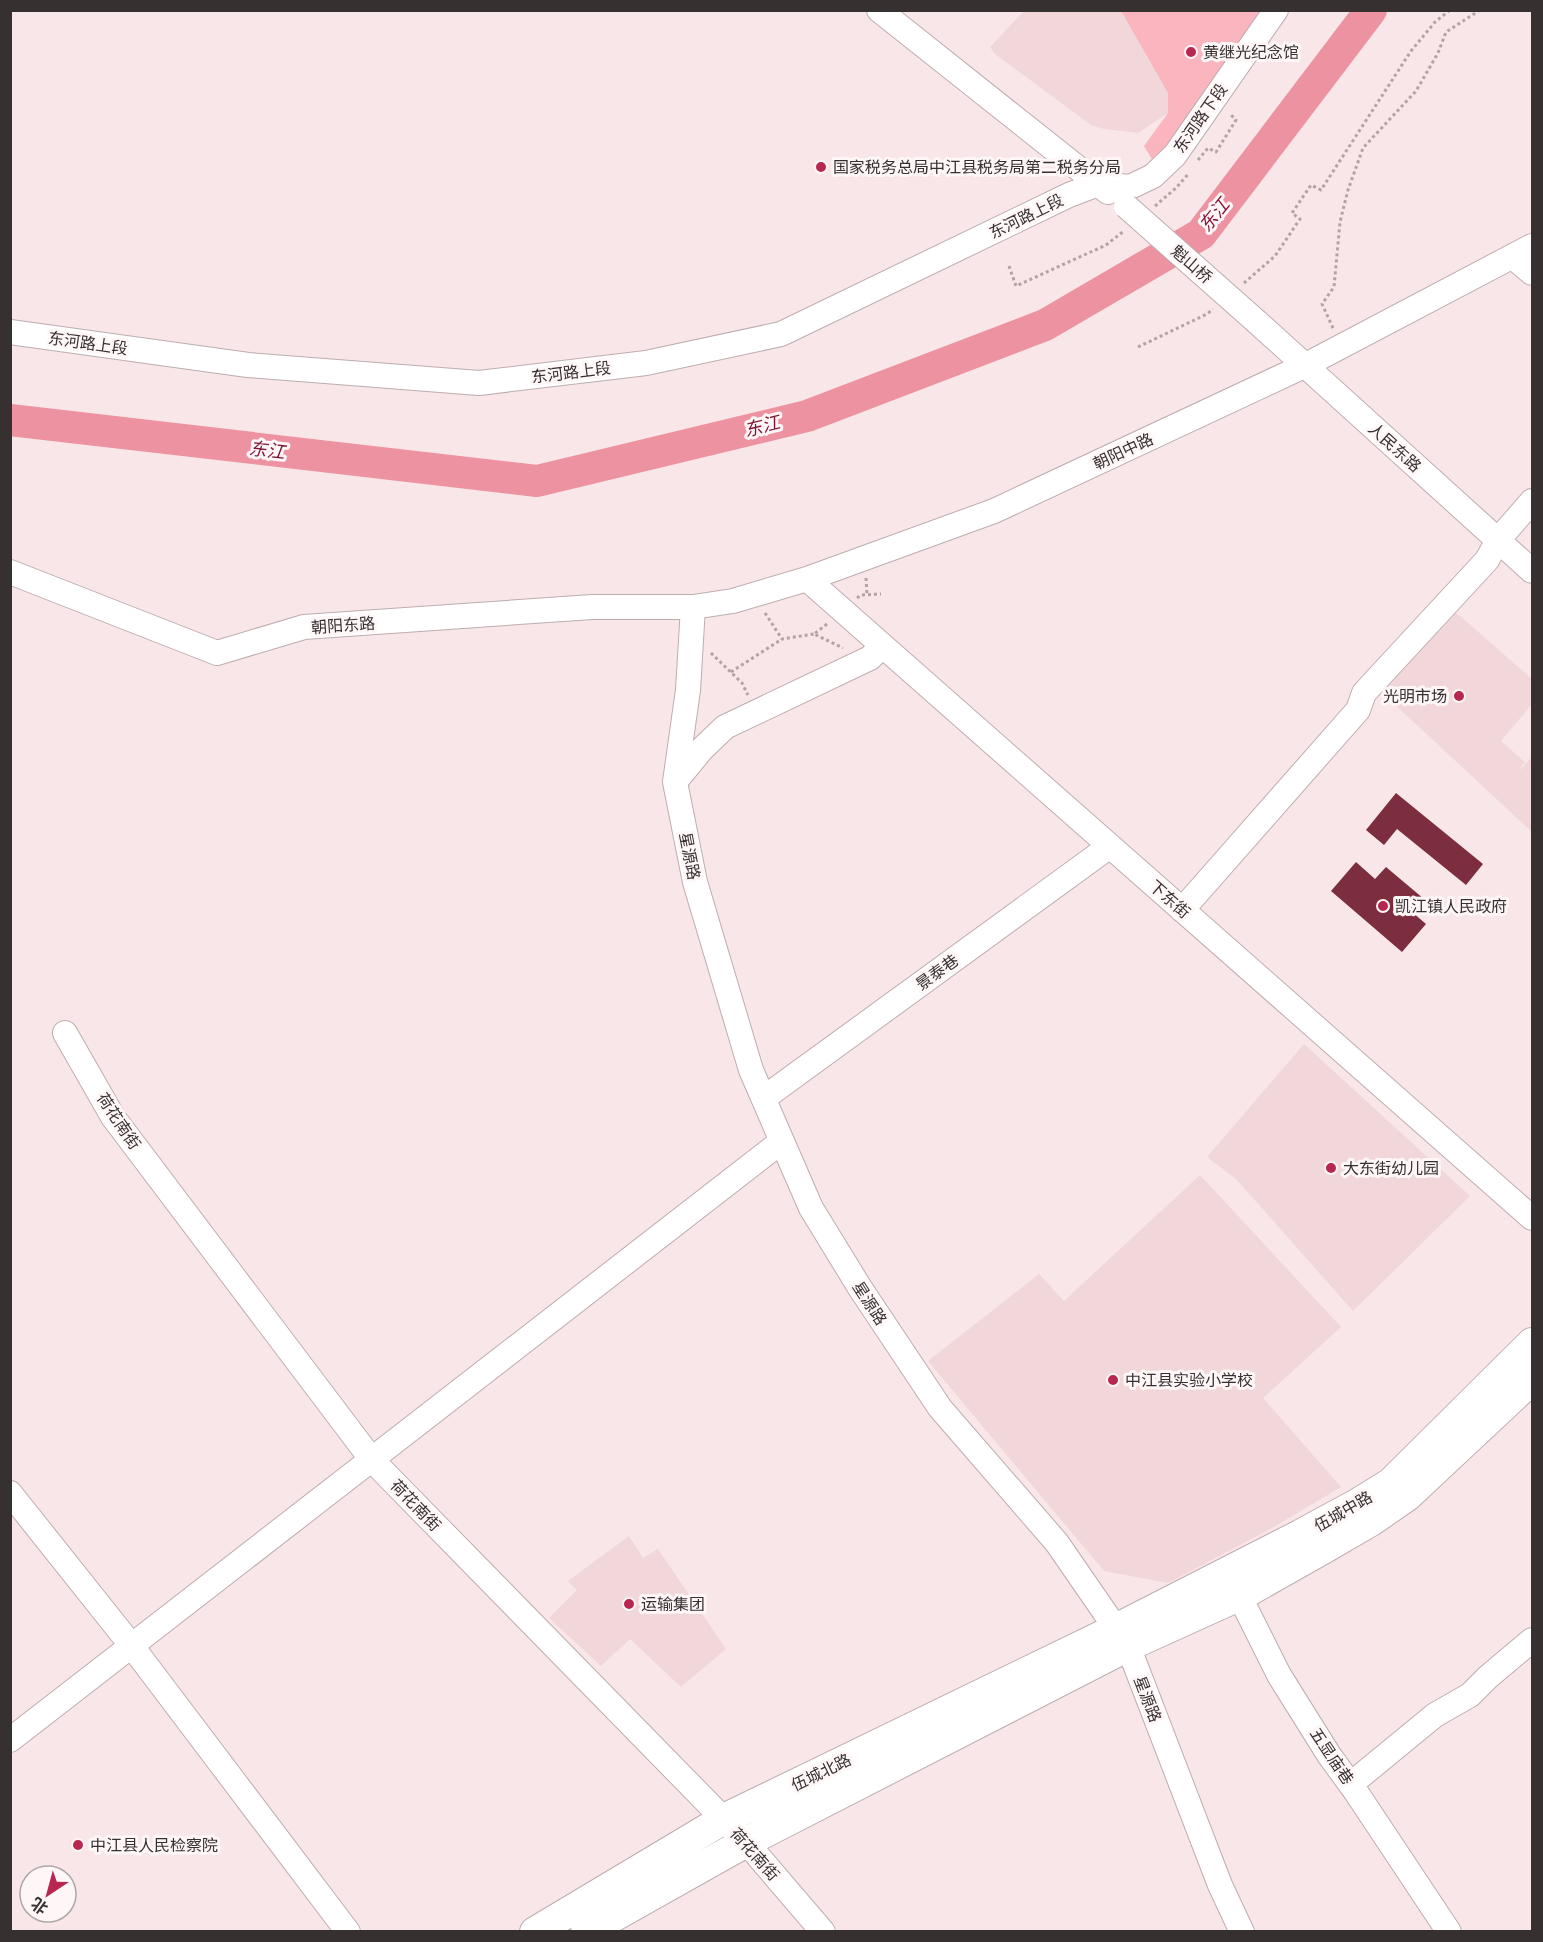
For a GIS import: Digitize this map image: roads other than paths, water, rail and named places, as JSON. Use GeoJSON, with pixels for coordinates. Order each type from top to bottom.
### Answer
{"type":"FeatureCollection","features":[{"type":"Feature","properties":{"kind":"main road","name":"伍城中路"},"geometry":{"type":"LineString","coordinates":[[1233,1584],[1310,1530],[1391,1483],[1533,1343]]}},
{"type":"Feature","properties":{"kind":"main road","name":"伍城中路"},"geometry":{"type":"LineString","coordinates":[[1122,1637],[1233,1584],[1322,1550],[1371,1521],[1407,1496],[1533,1379]]}},
{"type":"Feature","properties":{"kind":"main road","name":"伍城北路"},"geometry":{"type":"LineString","coordinates":[[535,1932],[724,1819],[1122,1637]]}},
{"type":"Feature","properties":{"kind":"main road","name":"伍城北路"},"geometry":{"type":"LineString","coordinates":[[586,1932],[1122,1637]]}},
{"type":"Feature","properties":{"kind":"street","name":"魁山桥"},"geometry":{"type":"LineString","coordinates":[[879,10],[1126,206],[1257,322]]}},
{"type":"Feature","properties":{"kind":"street","name":"东河路下段"},"geometry":{"type":"LineString","coordinates":[[1098,184],[1130,187],[1153,176],[1175,155],[1276,10]]}},
{"type":"Feature","properties":{"kind":"street","name":"东河路上段"},"geometry":{"type":"LineString","coordinates":[[10,332],[248,364],[479,383],[646,363],[781,334],[1069,195],[1098,184]]}},
{"type":"Feature","properties":{"kind":"street"},"geometry":{"type":"LineString","coordinates":[[1523,251],[1533,273]]}},
{"type":"Feature","properties":{"kind":"street","name":"朝阳中路"},"geometry":{"type":"LineString","coordinates":[[693,607],[733,601],[807,579],[994,511],[1304,366],[1523,251]]}},
{"type":"Feature","properties":{"kind":"street","name":"人民东路"},"geometry":{"type":"LineString","coordinates":[[1257,322],[1533,571]]}},
{"type":"Feature","properties":{"kind":"street"},"geometry":{"type":"LineString","coordinates":[[1182,910],[1358,710],[1364,693],[1487,560],[1498,540],[1533,501]]}},
{"type":"Feature","properties":{"kind":"street","name":"朝阳东路"},"geometry":{"type":"LineString","coordinates":[[10,572],[217,653],[303,627],[592,607],[693,607]]}},
{"type":"Feature","properties":{"kind":"street","name":"下东街"},"geometry":{"type":"LineString","coordinates":[[807,579],[1533,1218]]}},
{"type":"Feature","properties":{"kind":"street","name":"星源路"},"geometry":{"type":"LineString","coordinates":[[693,607],[688,690],[675,782],[694,882],[751,1070],[811,1208],[860,1288],[940,1408],[1057,1543],[1122,1637],[1220,1885],[1242,1932]]}},
{"type":"Feature","properties":{"kind":"street"},"geometry":{"type":"LineString","coordinates":[[675,782],[702,749],[725,727],[870,658],[882,646]]}},
{"type":"Feature","properties":{"kind":"street","name":"景泰巷"},"geometry":{"type":"LineString","coordinates":[[764,1098],[1110,846]]}},
{"type":"Feature","properties":{"kind":"street","name":"荷花南街"},"geometry":{"type":"LineString","coordinates":[[65,1033],[112,1117],[372,1460],[746,1842],[823,1932]]}},
{"type":"Feature","properties":{"kind":"street"},"geometry":{"type":"LineString","coordinates":[[10,1740],[782,1141]]}},
{"type":"Feature","properties":{"kind":"street"},"geometry":{"type":"LineString","coordinates":[[10,1492],[131,1645],[348,1932]]}},
{"type":"Feature","properties":{"kind":"street","name":"五显庙巷"},"geometry":{"type":"LineString","coordinates":[[1233,1584],[1279,1675],[1329,1755],[1351,1784],[1449,1932]]}},
{"type":"Feature","properties":{"kind":"street"},"geometry":{"type":"LineString","coordinates":[[1351,1784],[1435,1715],[1470,1695],[1488,1677],[1530,1646]]}},
{"type":"Feature","properties":{"kind":"waterway","name":"东江"},"geometry":{"type":"LineString","coordinates":[[10,420],[537,481],[807,416],[1045,325],[1201,234],[1371,10]]}},
{"type":"Feature","properties":{"kind":"place","name":"黄继光纪念馆"},"geometry":{"type":"Point","coordinates":[1191,52]}},
{"type":"Feature","properties":{"kind":"place","name":"国家税务总局中江县税务局第二税务分局"},"geometry":{"type":"Point","coordinates":[821,167]}},
{"type":"Feature","properties":{"kind":"place","name":"光明市场"},"geometry":{"type":"Point","coordinates":[1459,696]}},
{"type":"Feature","properties":{"kind":"place","name":"凯江镇人民政府"},"geometry":{"type":"Point","coordinates":[1383,906]}},
{"type":"Feature","properties":{"kind":"place","name":"大东街幼儿园"},"geometry":{"type":"Point","coordinates":[1331,1168]}},
{"type":"Feature","properties":{"kind":"place","name":"中江县实验小学校"},"geometry":{"type":"Point","coordinates":[1113,1380]}},
{"type":"Feature","properties":{"kind":"place","name":"运输集团"},"geometry":{"type":"Point","coordinates":[629,1604]}},
{"type":"Feature","properties":{"kind":"place","name":"中江县人民检察院"},"geometry":{"type":"Point","coordinates":[78,1845]}}]}
